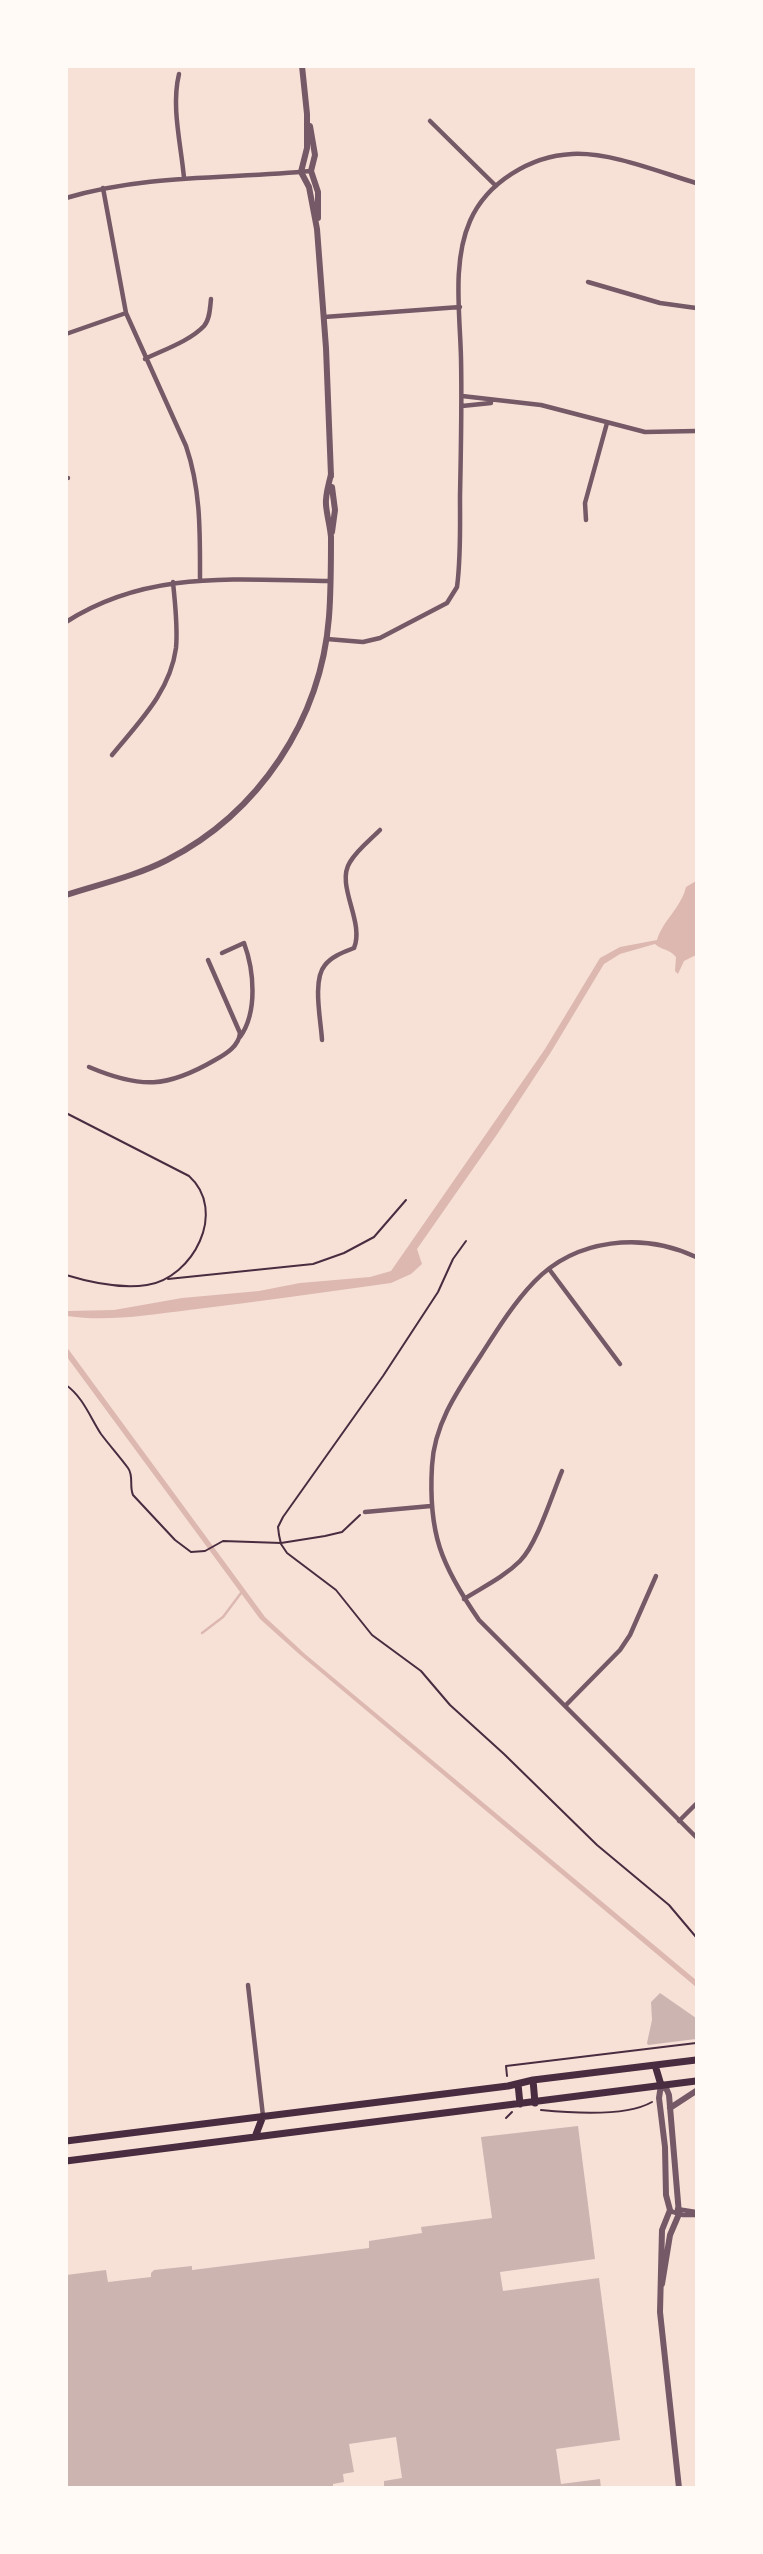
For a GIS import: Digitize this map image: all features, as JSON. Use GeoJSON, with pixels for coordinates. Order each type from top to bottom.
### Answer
{"type":"FeatureCollection","features":[{"type":"Feature","properties":{"kind":"main road"},"geometry":{"type":"LineString","coordinates":[[66,2141],[696,2060]]}},
{"type":"Feature","properties":{"kind":"main road"},"geometry":{"type":"LineString","coordinates":[[655,2065],[661,2085]]}},
{"type":"Feature","properties":{"kind":"main road"},"geometry":{"type":"LineString","coordinates":[[533,2080],[535,2106]]}},
{"type":"Feature","properties":{"kind":"main road"},"geometry":{"type":"LineString","coordinates":[[66,2161],[520,2104],[535,2106],[696,2081]]}},
{"type":"Feature","properties":{"kind":"main road"},"geometry":{"type":"LineString","coordinates":[[518,2084],[520,2104]]}},
{"type":"Feature","properties":{"kind":"main road"},"geometry":{"type":"LineString","coordinates":[[263,2116],[268,2135]]}},
{"type":"Feature","properties":{"kind":"main road"},"geometry":{"type":"LineString","coordinates":[[255,2137],[263,2116]]}},
{"type":"Feature","properties":{"kind":"street"},"geometry":{"type":"LineString","coordinates":[[66,895],[166,860],[219,826],[243,805],[269,775],[299,726],[315,688],[327,639],[331,537],[335,510],[317,229],[318,192],[311,171],[315,155],[302,66]]}},
{"type":"Feature","properties":{"kind":"street"},"geometry":{"type":"LineString","coordinates":[[179,74],[176,89],[177,110],[184,178]]}},
{"type":"Feature","properties":{"kind":"street"},"geometry":{"type":"LineString","coordinates":[[307,114],[306,155],[301,172],[309,187],[317,229]]}},
{"type":"Feature","properties":{"kind":"street"},"geometry":{"type":"LineString","coordinates":[[430,121],[496,186]]}},
{"type":"Feature","properties":{"kind":"street"},"geometry":{"type":"LineString","coordinates":[[327,639],[363,642],[380,638],[442,606],[455,593],[460,564],[460,260],[471,219],[496,186],[523,166],[541,159],[573,154],[592,154],[615,159],[696,183]]}},
{"type":"Feature","properties":{"kind":"street"},"geometry":{"type":"LineString","coordinates":[[66,198],[103,188],[151,180],[311,171]]}},
{"type":"Feature","properties":{"kind":"street"},"geometry":{"type":"LineString","coordinates":[[103,188],[126,313],[186,446],[198,488],[200,579]]}},
{"type":"Feature","properties":{"kind":"street"},"geometry":{"type":"LineString","coordinates":[[587,282],[660,303],[696,308]]}},
{"type":"Feature","properties":{"kind":"street"},"geometry":{"type":"LineString","coordinates":[[145,359],[194,334],[205,325],[210,313],[211,299]]}},
{"type":"Feature","properties":{"kind":"street"},"geometry":{"type":"LineString","coordinates":[[324,317],[460,307]]}},
{"type":"Feature","properties":{"kind":"street"},"geometry":{"type":"LineString","coordinates":[[66,334],[126,313]]}},
{"type":"Feature","properties":{"kind":"street"},"geometry":{"type":"LineString","coordinates":[[462,396],[541,405],[654,433],[696,431]]}},
{"type":"Feature","properties":{"kind":"street"},"geometry":{"type":"LineString","coordinates":[[462,406],[499,402]]}},
{"type":"Feature","properties":{"kind":"street"},"geometry":{"type":"LineString","coordinates":[[586,520],[585,503],[607,423]]}},
{"type":"Feature","properties":{"kind":"street"},"geometry":{"type":"LineString","coordinates":[[66,621],[90,607],[125,593],[173,582],[200,579],[330,582]]}},
{"type":"Feature","properties":{"kind":"street"},"geometry":{"type":"LineString","coordinates":[[112,755],[153,707],[172,666],[176,646],[173,582]]}},
{"type":"Feature","properties":{"kind":"street"},"geometry":{"type":"LineString","coordinates":[[322,1040],[318,993],[320,975],[324,966],[333,958],[354,948],[356,941],[355,922],[346,884],[349,863],[380,830]]}},
{"type":"Feature","properties":{"kind":"street"},"geometry":{"type":"LineString","coordinates":[[89,1067],[143,1083],[164,1083],[191,1074],[222,1057],[246,1030],[250,1006],[251,964],[244,943],[222,953]]}},
{"type":"Feature","properties":{"kind":"street"},"geometry":{"type":"LineString","coordinates":[[208,960],[237,1025],[240,1038]]}},
{"type":"Feature","properties":{"kind":"street"},"geometry":{"type":"LineString","coordinates":[[696,1257],[661,1244],[619,1242],[571,1255],[536,1280],[512,1309],[453,1398],[437,1434],[432,1464],[431,1506],[440,1554],[451,1578],[479,1619],[696,1837]]}},
{"type":"Feature","properties":{"kind":"street"},"geometry":{"type":"LineString","coordinates":[[549,1269],[620,1363]]}},
{"type":"Feature","properties":{"kind":"street"},"geometry":{"type":"LineString","coordinates":[[464,1599],[520,1562],[529,1550],[562,1471]]}},
{"type":"Feature","properties":{"kind":"street"},"geometry":{"type":"LineString","coordinates":[[365,1512],[431,1506]]}},
{"type":"Feature","properties":{"kind":"street"},"geometry":{"type":"LineString","coordinates":[[565,1706],[620,1650],[630,1635],[656,1576]]}},
{"type":"Feature","properties":{"kind":"street"},"geometry":{"type":"LineString","coordinates":[[680,1821],[696,1804]]}},
{"type":"Feature","properties":{"kind":"street"},"geometry":{"type":"LineString","coordinates":[[248,1985],[263,2116]]}},
{"type":"Feature","properties":{"kind":"street"},"geometry":{"type":"LineString","coordinates":[[661,2085],[659,2098],[664,2136],[666,2195],[670,2210],[662,2230],[660,2301],[679,2487]]}},
{"type":"Feature","properties":{"kind":"street"},"geometry":{"type":"LineString","coordinates":[[660,2301],[670,2235],[679,2211],[670,2108],[667,2090],[661,2085]]}},
{"type":"Feature","properties":{"kind":"street"},"geometry":{"type":"LineString","coordinates":[[670,2108],[696,2091]]}},
{"type":"Feature","properties":{"kind":"street"},"geometry":{"type":"LineString","coordinates":[[670,2210],[696,2213]]}},
{"type":"Feature","properties":{"kind":"path"},"geometry":{"type":"LineString","coordinates":[[66,1113],[189,1176],[201,1191],[207,1210],[204,1231],[190,1255],[167,1279]]}},
{"type":"Feature","properties":{"kind":"path"},"geometry":{"type":"LineString","coordinates":[[66,1275],[88,1282],[148,1285],[167,1279],[313,1264],[329,1260],[374,1237],[406,1200]]}},
{"type":"Feature","properties":{"kind":"path"},"geometry":{"type":"LineString","coordinates":[[466,1241],[453,1259],[438,1292],[383,1376],[283,1517],[278,1527],[281,1543],[287,1553],[336,1590],[372,1635],[421,1671],[450,1705],[597,1844],[669,1905],[696,1937]]}},
{"type":"Feature","properties":{"kind":"path"},"geometry":{"type":"LineString","coordinates":[[66,1385],[77,1394],[112,1449],[129,1469],[132,1475],[130,1488],[138,1501],[184,1548],[198,1553],[223,1541],[281,1543],[342,1532],[365,1512]]}},
{"type":"Feature","properties":{"kind":"path"},"geometry":{"type":"LineString","coordinates":[[506,2066],[696,2043]]}},
{"type":"Feature","properties":{"kind":"path"},"geometry":{"type":"LineString","coordinates":[[535,2106],[583,2114],[643,2107],[659,2098]]}},
{"type":"Feature","properties":{"kind":"shaded area"},"geometry":{"type":"Polygon","coordinates":[[[696,881],[696,955],[684,961],[678,974],[675,971],[676,957],[655,944],[620,954],[604,964],[498,1133],[417,1249],[422,1264],[411,1274],[391,1283],[158,1314],[112,1318],[67,1316],[67,1311],[114,1310],[182,1298],[370,1277],[391,1271],[545,1049],[600,958],[620,947],[657,940],[686,887],[696,881]]]}},
{"type":"Feature","properties":{"kind":"shaded area"},"geometry":{"type":"Polygon","coordinates":[[[66,1346],[265,1617],[305,1654],[696,1980],[696,1987],[260,1619],[67,1357],[66,1346]]]}},
{"type":"Feature","properties":{"kind":"building"},"geometry":{"type":"Polygon","coordinates":[[[660,1993],[696,2018],[696,2039],[648,2045],[652,2020],[651,2002],[660,1993]]]}},
{"type":"Feature","properties":{"kind":"building"},"geometry":{"type":"Polygon","coordinates":[[[578,2126],[595,2259],[500,2272],[503,2291],[599,2278],[620,2440],[556,2449],[561,2484],[600,2479],[601,2488],[384,2488],[384,2481],[402,2478],[396,2437],[349,2444],[354,2472],[343,2474],[344,2482],[333,2484],[333,2488],[66,2488],[66,2275],[106,2270],[108,2282],[151,2277],[154,2270],[192,2266],[192,2270],[369,2248],[369,2241],[422,2233],[421,2227],[492,2218],[481,2137],[578,2126]]]}},
{"type":"Feature","properties":{"kind":"waterway"},"geometry":{"type":"LineString","coordinates":[[202,1633],[223,1617],[241,1593]]}}]}
